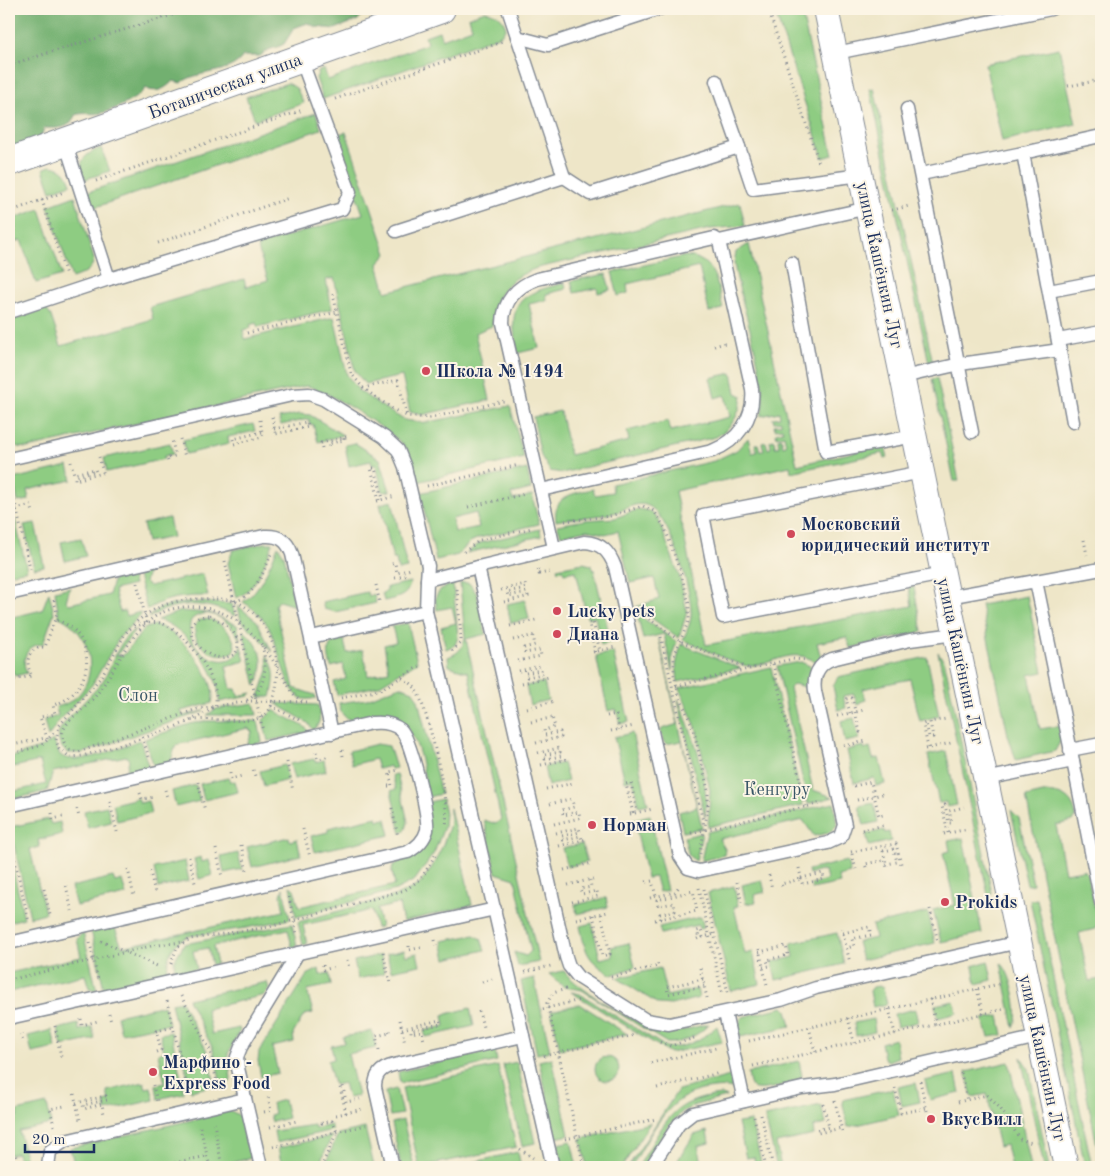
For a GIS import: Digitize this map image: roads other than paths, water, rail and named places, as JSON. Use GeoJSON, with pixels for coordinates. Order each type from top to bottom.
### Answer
{"type":"FeatureCollection","features":[{"type":"Feature","properties":{"kind":"main road","name":"Ботаническая улица"},"geometry":{"type":"LineString","coordinates":[[9,162],[441,9]]}},
{"type":"Feature","properties":{"kind":"street","name":"улица Кашёнкин Луг"},"geometry":{"type":"LineString","coordinates":[[826,9],[1066,1167]]}},
{"type":"Feature","properties":{"kind":"lane"},"geometry":{"type":"LineString","coordinates":[[508,9],[564,176],[590,194],[739,147]]}},
{"type":"Feature","properties":{"kind":"lane"},"geometry":{"type":"LineString","coordinates":[[517,37],[548,46],[659,9]]}},
{"type":"Feature","properties":{"kind":"lane"},"geometry":{"type":"LineString","coordinates":[[836,53],[1050,9]]}},
{"type":"Feature","properties":{"kind":"lane"},"geometry":{"type":"LineString","coordinates":[[9,312],[109,279],[342,208],[350,192],[301,58]]}},
{"type":"Feature","properties":{"kind":"lane"},"geometry":{"type":"LineString","coordinates":[[716,81],[753,189],[861,175]]}},
{"type":"Feature","properties":{"kind":"lane"},"geometry":{"type":"LineString","coordinates":[[907,109],[960,364],[972,432]]}},
{"type":"Feature","properties":{"kind":"lane"},"geometry":{"type":"LineString","coordinates":[[921,174],[1101,136]]}},
{"type":"Feature","properties":{"kind":"lane"},"geometry":{"type":"LineString","coordinates":[[65,142],[109,279]]}},
{"type":"Feature","properties":{"kind":"lane"},"geometry":{"type":"LineString","coordinates":[[1023,153],[1073,422]]}},
{"type":"Feature","properties":{"kind":"lane"},"geometry":{"type":"LineString","coordinates":[[396,231],[564,176]]}},
{"type":"Feature","properties":{"kind":"lane"},"geometry":{"type":"LineString","coordinates":[[554,548],[503,314],[510,298],[522,286],[537,279],[714,238],[719,241],[868,208]]}},
{"type":"Feature","properties":{"kind":"lane"},"geometry":{"type":"LineString","coordinates":[[540,490],[712,451],[731,442],[744,426],[752,408],[752,389],[719,241]]}},
{"type":"Feature","properties":{"kind":"lane"},"geometry":{"type":"LineString","coordinates":[[792,264],[826,452],[915,436]]}},
{"type":"Feature","properties":{"kind":"lane"},"geometry":{"type":"LineString","coordinates":[[1049,291],[1101,281]]}},
{"type":"Feature","properties":{"kind":"lane"},"geometry":{"type":"LineString","coordinates":[[903,377],[1059,345],[1101,332]]}},
{"type":"Feature","properties":{"kind":"lane"},"geometry":{"type":"LineString","coordinates":[[9,459],[292,395],[309,394],[327,401],[395,446],[403,458],[428,566],[426,611],[552,1167]]}},
{"type":"Feature","properties":{"kind":"lane"},"geometry":{"type":"LineString","coordinates":[[922,472],[703,515],[723,617],[943,574]]}},
{"type":"Feature","properties":{"kind":"lane"},"geometry":{"type":"LineString","coordinates":[[9,594],[264,536],[278,537],[288,545],[292,554],[332,733]]}},
{"type":"Feature","properties":{"kind":"lane"},"geometry":{"type":"LineString","coordinates":[[428,580],[554,548],[590,542],[601,546],[612,561],[682,861],[688,868],[698,871],[839,839],[844,834],[845,825],[815,690],[816,675],[819,668],[832,659],[910,640],[955,634]]}},
{"type":"Feature","properties":{"kind":"lane"},"geometry":{"type":"LineString","coordinates":[[478,567],[568,962],[578,977],[646,1020],[660,1024],[674,1024],[781,1000],[816,988],[1019,942]]}},
{"type":"Feature","properties":{"kind":"lane"},"geometry":{"type":"LineString","coordinates":[[948,597],[1101,569]]}},
{"type":"Feature","properties":{"kind":"lane"},"geometry":{"type":"LineString","coordinates":[[1036,581],[1071,756],[1096,852],[1101,902]]}},
{"type":"Feature","properties":{"kind":"lane"},"geometry":{"type":"LineString","coordinates":[[311,637],[426,611]]}},
{"type":"Feature","properties":{"kind":"lane"},"geometry":{"type":"LineString","coordinates":[[9,806],[379,722],[392,725],[402,731],[411,748],[426,815],[425,834],[419,845],[408,852],[285,880],[87,930],[9,943]]}},
{"type":"Feature","properties":{"kind":"lane"},"geometry":{"type":"LineString","coordinates":[[985,779],[1071,756],[1101,744]]}},
{"type":"Feature","properties":{"kind":"lane"},"geometry":{"type":"LineString","coordinates":[[9,1018],[495,909]]}},
{"type":"Feature","properties":{"kind":"lane"},"geometry":{"type":"LineString","coordinates":[[261,1167],[238,1068],[238,1053],[299,953]]}},
{"type":"Feature","properties":{"kind":"lane"},"geometry":{"type":"LineString","coordinates":[[722,1014],[732,1044],[744,1101]]}},
{"type":"Feature","properties":{"kind":"lane"},"geometry":{"type":"LineString","coordinates":[[393,1167],[376,1095],[375,1082],[380,1071],[388,1067],[427,1057],[523,1036]]}},
{"type":"Feature","properties":{"kind":"lane"},"geometry":{"type":"LineString","coordinates":[[651,1167],[676,1127],[685,1117],[697,1111],[802,1088],[835,1084],[1038,1037]]}},
{"type":"Feature","properties":{"kind":"lane"},"geometry":{"type":"LineString","coordinates":[[48,1167],[49,1155],[56,1145],[245,1099]]}},
{"type":"Feature","properties":{"kind":"place","name":"Школа № 1494"},"geometry":{"type":"Point","coordinates":[426,371]}},
{"type":"Feature","properties":{"kind":"place","name":"Московский юридический институт"},"geometry":{"type":"Point","coordinates":[791,534]}},
{"type":"Feature","properties":{"kind":"place","name":"Lucky pets"},"geometry":{"type":"Point","coordinates":[557,611]}},
{"type":"Feature","properties":{"kind":"place","name":"Диана"},"geometry":{"type":"Point","coordinates":[557,634]}},
{"type":"Feature","properties":{"kind":"place","name":"Норман"},"geometry":{"type":"Point","coordinates":[592,825]}},
{"type":"Feature","properties":{"kind":"place","name":"Prokids"},"geometry":{"type":"Point","coordinates":[945,902]}},
{"type":"Feature","properties":{"kind":"place","name":"Марфино - Express Food"},"geometry":{"type":"Point","coordinates":[153,1072]}},
{"type":"Feature","properties":{"kind":"place","name":"ВкусВилл"},"geometry":{"type":"Point","coordinates":[931,1119]}},
{"type":"Feature","properties":{"kind":"park label","name":"Слон"},"geometry":{"type":"Point","coordinates":[138,695]}},
{"type":"Feature","properties":{"kind":"park label","name":"Кенгуру"},"geometry":{"type":"Point","coordinates":[777,789]}}]}
